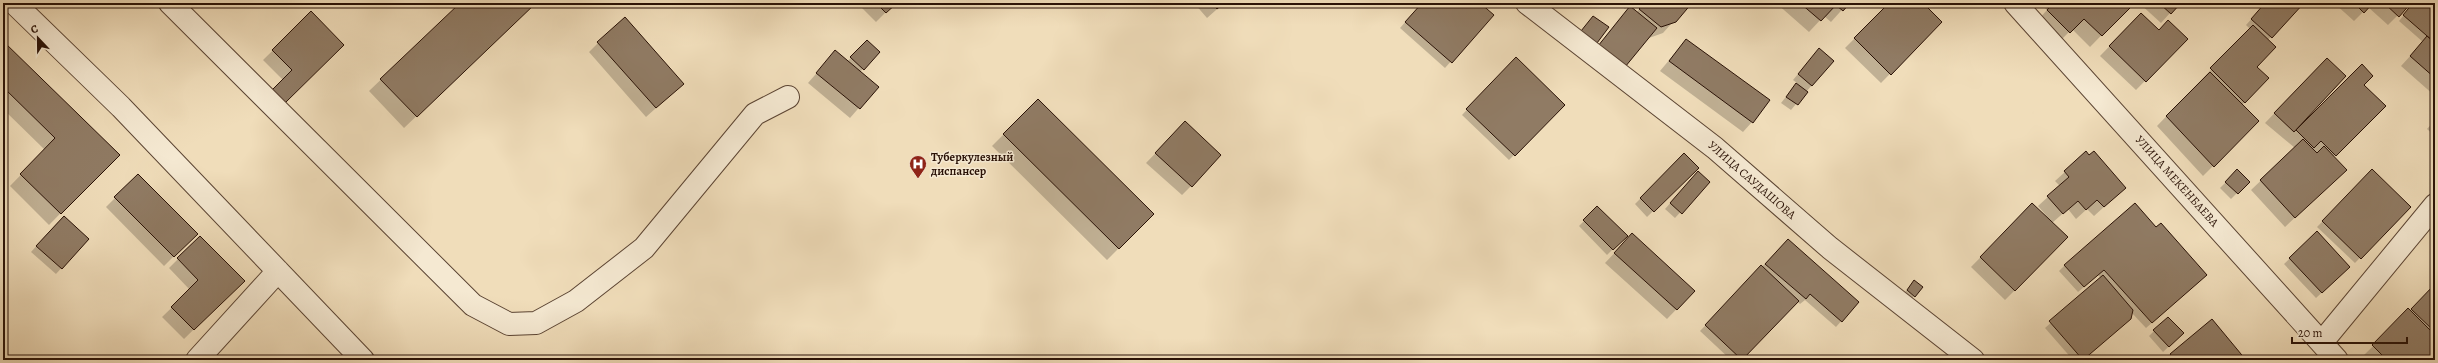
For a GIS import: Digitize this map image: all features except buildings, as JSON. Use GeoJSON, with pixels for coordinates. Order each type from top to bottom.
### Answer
{"type":"FeatureCollection","features":[{"type":"Feature","properties":{"kind":"street"},"geometry":{"type":"LineString","coordinates":[[14,3],[121,107],[363,360]]}},
{"type":"Feature","properties":{"kind":"street"},"geometry":{"type":"LineString","coordinates":[[170,3],[473,305],[509,324],[536,323],[576,301],[644,248],[755,114],[788,97]]}},
{"type":"Feature","properties":{"kind":"street","name":"УЛИЦА САУДАШОВА"},"geometry":{"type":"LineString","coordinates":[[1527,3],[1715,148],[1830,248],[1973,360]]}},
{"type":"Feature","properties":{"kind":"street","name":"УЛИЦА МЕКЕНБАЕВА"},"geometry":{"type":"LineString","coordinates":[[2015,3],[2337,360]]}},
{"type":"Feature","properties":{"kind":"street"},"geometry":{"type":"LineString","coordinates":[[2322,342],[2435,205]]}},
{"type":"Feature","properties":{"kind":"street"},"geometry":{"type":"LineString","coordinates":[[197,360],[278,271]]}},
{"type":"Feature","properties":{"kind":"place","name":"Туберкулезный диспансер"},"geometry":{"type":"Point","coordinates":[918,179]}}]}
